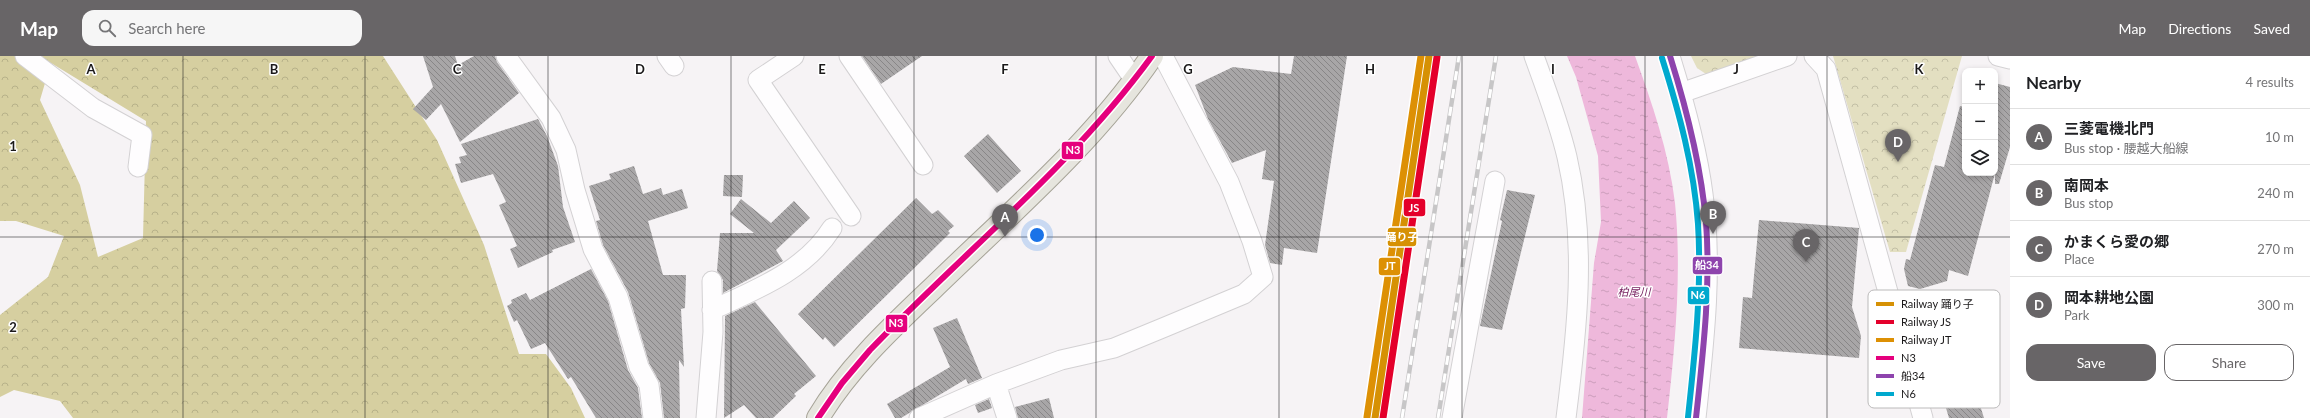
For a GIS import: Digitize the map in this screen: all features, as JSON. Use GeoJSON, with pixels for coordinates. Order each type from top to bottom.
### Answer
{"type":"FeatureCollection","features":[{"type":"Feature","properties":{"kind":"main road"},"geometry":{"type":"LineString","coordinates":[[818,418],[855,366],[1096,128],[1135,81],[1152,56]]}},
{"type":"Feature","properties":{"kind":"street"},"geometry":{"type":"LineString","coordinates":[[25,56],[93,108],[142,135],[138,167]]}},
{"type":"Feature","properties":{"kind":"street"},"geometry":{"type":"LineString","coordinates":[[506,56],[551,118],[566,150],[575,190],[593,249],[618,297],[639,367],[649,385],[653,418]]}},
{"type":"Feature","properties":{"kind":"street"},"geometry":{"type":"LineString","coordinates":[[794,56],[772,62],[758,80],[851,216]]}},
{"type":"Feature","properties":{"kind":"street"},"geometry":{"type":"LineString","coordinates":[[849,56],[923,165]]}},
{"type":"Feature","properties":{"kind":"street"},"geometry":{"type":"LineString","coordinates":[[1118,56],[1135,81]]}},
{"type":"Feature","properties":{"kind":"street"},"geometry":{"type":"LineString","coordinates":[[919,418],[996,384],[1061,360],[1114,348],[1244,294],[1263,277],[1252,242],[1229,182],[1163,56]]}},
{"type":"Feature","properties":{"kind":"street"},"geometry":{"type":"LineString","coordinates":[[1534,56],[1567,156],[1577,236],[1578,304],[1566,418]]}},
{"type":"Feature","properties":{"kind":"street"},"geometry":{"type":"LineString","coordinates":[[1670,56],[1692,135],[1703,195],[1707,243],[1704,349],[1696,418]]}},
{"type":"Feature","properties":{"kind":"street"},"geometry":{"type":"LineString","coordinates":[[1681,93],[1787,56]]}},
{"type":"Feature","properties":{"kind":"street"},"geometry":{"type":"LineString","coordinates":[[1814,56],[1826,69],[1887,290]]}},
{"type":"Feature","properties":{"kind":"street"},"geometry":{"type":"LineString","coordinates":[[1998,56],[2010,60]]}},
{"type":"Feature","properties":{"kind":"street"},"geometry":{"type":"LineString","coordinates":[[1452,418],[1495,181]]}},
{"type":"Feature","properties":{"kind":"street"},"geometry":{"type":"LineString","coordinates":[[712,310],[782,276],[823,243],[832,228]]}},
{"type":"Feature","properties":{"kind":"street"},"geometry":{"type":"LineString","coordinates":[[706,418],[713,332],[712,281]]}},
{"type":"Feature","properties":{"kind":"street"},"geometry":{"type":"LineString","coordinates":[[996,384],[1007,418]]}},
{"type":"Feature","properties":{"kind":"street"},"geometry":{"type":"LineString","coordinates":[[1920,408],[1923,418]]}},
{"type":"Feature","properties":{"kind":"green space"},"geometry":{"type":"Polygon","coordinates":[[[0,56],[383,56],[437,140],[484,245],[519,354],[546,354],[571,388],[585,418],[73,418],[60,401],[14,390],[0,397],[0,315],[48,277],[64,236],[16,221],[0,221],[0,56]],[[51,63],[40,100],[80,185],[98,257],[143,238],[146,121],[51,63]]]}},
{"type":"Feature","properties":{"kind":"green space"},"geometry":{"type":"Polygon","coordinates":[[[1691,56],[1760,56],[1709,76],[1697,68],[1691,56]]]}},
{"type":"Feature","properties":{"kind":"green space"},"geometry":{"type":"Polygon","coordinates":[[[1833,56],[1962,56],[1906,252],[1890,252],[1833,56]]]}},
{"type":"Feature","properties":{"kind":"water","name":"柏尾川"},"geometry":{"type":"Polygon","coordinates":[[[1567,56],[1635,56],[1648,92],[1664,146],[1669,165],[1675,203],[1678,256],[1677,310],[1667,418],[1582,418],[1594,263],[1601,222],[1598,156],[1576,77],[1567,56]]]}},
{"type":"Feature","properties":{"kind":"building"},"geometry":{"type":"Polygon","coordinates":[[[423,56],[455,56],[458,65],[474,56],[495,56],[497,62],[519,93],[460,142],[441,104],[426,120],[413,109],[433,87],[423,56]]]}},
{"type":"Feature","properties":{"kind":"building"},"geometry":{"type":"Polygon","coordinates":[[[862,56],[922,56],[881,84],[862,56]]]}},
{"type":"Feature","properties":{"kind":"building"},"geometry":{"type":"Polygon","coordinates":[[[1294,56],[1347,56],[1317,253],[1284,248],[1282,265],[1270,263],[1265,245],[1274,181],[1262,179],[1266,150],[1232,163],[1208,119],[1195,85],[1233,67],[1291,74],[1294,56]]]}},
{"type":"Feature","properties":{"kind":"building"},"geometry":{"type":"Polygon","coordinates":[[[1998,84],[2010,87],[2010,147],[1999,184],[1995,184],[1995,176],[1998,176],[1998,84]]]}},
{"type":"Feature","properties":{"kind":"building"},"geometry":{"type":"Polygon","coordinates":[[[1960,106],[1962,106],[1962,176],[1994,176],[1968,276],[1949,270],[1947,281],[1920,289],[1908,286],[1904,269],[1906,259],[1910,260],[1935,165],[1944,167],[1960,106]]]}},
{"type":"Feature","properties":{"kind":"building"},"geometry":{"type":"Polygon","coordinates":[[[538,119],[547,136],[558,166],[563,207],[575,242],[552,250],[553,252],[518,268],[510,249],[517,246],[499,205],[506,202],[493,174],[461,183],[455,164],[461,163],[459,157],[467,155],[461,144],[538,119]]]}},
{"type":"Feature","properties":{"kind":"building"},"geometry":{"type":"Polygon","coordinates":[[[988,134],[1021,171],[997,193],[964,156],[988,134]]]}},
{"type":"Feature","properties":{"kind":"building"},"geometry":{"type":"Polygon","coordinates":[[[634,166],[643,194],[661,188],[663,195],[682,189],[688,208],[648,221],[663,275],[686,275],[685,308],[681,309],[684,367],[679,360],[680,418],[664,418],[660,383],[649,363],[628,292],[603,245],[596,221],[600,220],[589,186],[611,179],[609,174],[634,166]]]}},
{"type":"Feature","properties":{"kind":"building"},"geometry":{"type":"Polygon","coordinates":[[[724,175],[743,175],[742,197],[723,196],[724,175]]]}},
{"type":"Feature","properties":{"kind":"building"},"geometry":{"type":"Polygon","coordinates":[[[1507,190],[1535,195],[1502,330],[1480,326],[1507,190]]]}},
{"type":"Feature","properties":{"kind":"building"},"geometry":{"type":"Polygon","coordinates":[[[916,198],[932,214],[938,210],[954,226],[948,231],[950,233],[834,347],[825,337],[823,340],[798,314],[916,198]]]}},
{"type":"Feature","properties":{"kind":"building"},"geometry":{"type":"Polygon","coordinates":[[[741,199],[771,223],[794,201],[810,218],[776,250],[783,261],[723,293],[723,280],[717,271],[720,233],[754,233],[730,214],[741,199]]]}},
{"type":"Feature","properties":{"kind":"building"},"geometry":{"type":"Polygon","coordinates":[[[1759,220],[1859,228],[1852,307],[1861,336],[1859,358],[1739,348],[1743,297],[1752,298],[1759,220]]]}},
{"type":"Feature","properties":{"kind":"building"},"geometry":{"type":"Polygon","coordinates":[[[591,269],[608,301],[628,370],[638,388],[642,418],[596,418],[571,377],[568,379],[545,343],[531,349],[517,320],[514,322],[507,306],[512,303],[511,300],[526,293],[530,300],[591,269]]]}},
{"type":"Feature","properties":{"kind":"building"},"geometry":{"type":"Polygon","coordinates":[[[755,302],[816,376],[794,394],[796,396],[773,418],[756,418],[744,405],[724,418],[725,316],[755,302]]]}},
{"type":"Feature","properties":{"kind":"building"},"geometry":{"type":"Polygon","coordinates":[[[957,318],[982,378],[968,384],[966,379],[901,418],[895,418],[887,404],[950,367],[933,328],[957,318]]]}},
{"type":"Feature","properties":{"kind":"building"},"geometry":{"type":"Polygon","coordinates":[[[1049,398],[1054,418],[1018,418],[1015,407],[1049,398]]]}},
{"type":"Feature","properties":{"kind":"building"},"geometry":{"type":"Polygon","coordinates":[[[989,399],[992,408],[978,413],[975,405],[989,399]]]}},
{"type":"Feature","properties":{"kind":"building"},"geometry":{"type":"Polygon","coordinates":[[[1946,408],[1981,408],[1984,418],[1949,418],[1946,408]]]}},
{"type":"Feature","properties":{"kind":"railway"},"geometry":{"type":"LineString","coordinates":[[1402,418],[1459,56]]}},
{"type":"Feature","properties":{"kind":"railway"},"geometry":{"type":"LineString","coordinates":[[1438,418],[1496,56]]}},
{"type":"Feature","properties":{"kind":"rail line","name":"JT"},"geometry":{"type":"LineString","coordinates":[[1367,417],[1421,56]]}},
{"type":"Feature","properties":{"kind":"rail line","name":"踊り子"},"geometry":{"type":"LineString","coordinates":[[1375,418],[1429,56]]}},
{"type":"Feature","properties":{"kind":"rail line","name":"JS"},"geometry":{"type":"LineString","coordinates":[[1383,418],[1437,57]]}},
{"type":"Feature","properties":{"kind":"transit line","name":"N3"},"geometry":{"type":"LineString","coordinates":[[818,418],[842,383],[870,350],[906,313],[1052,172],[1121,96],[1152,56]]}},
{"type":"Feature","properties":{"kind":"transit line","name":"船34"},"geometry":{"type":"LineString","coordinates":[[1670,56],[1682,97],[1697,159],[1706,222],[1708,271],[1707,295],[1704,345],[1696,418]]}},
{"type":"Feature","properties":{"kind":"transit line","name":"N6"},"geometry":{"type":"LineString","coordinates":[[1662,58],[1685,140],[1693,182],[1698,224],[1698,296],[1688,417]]}},
{"type":"Feature","properties":{"kind":"place","name":"岡本耕地公園"},"geometry":{"type":"Point","coordinates":[1898,162]}},
{"type":"Feature","properties":{"kind":"place","name":"南岡本"},"geometry":{"type":"Point","coordinates":[1713,234]}},
{"type":"Feature","properties":{"kind":"place","name":"三菱電機北門"},"geometry":{"type":"Point","coordinates":[1005,237]}},
{"type":"Feature","properties":{"kind":"place","name":"かまくら愛の郷"},"geometry":{"type":"Point","coordinates":[1806,262]}}]}
